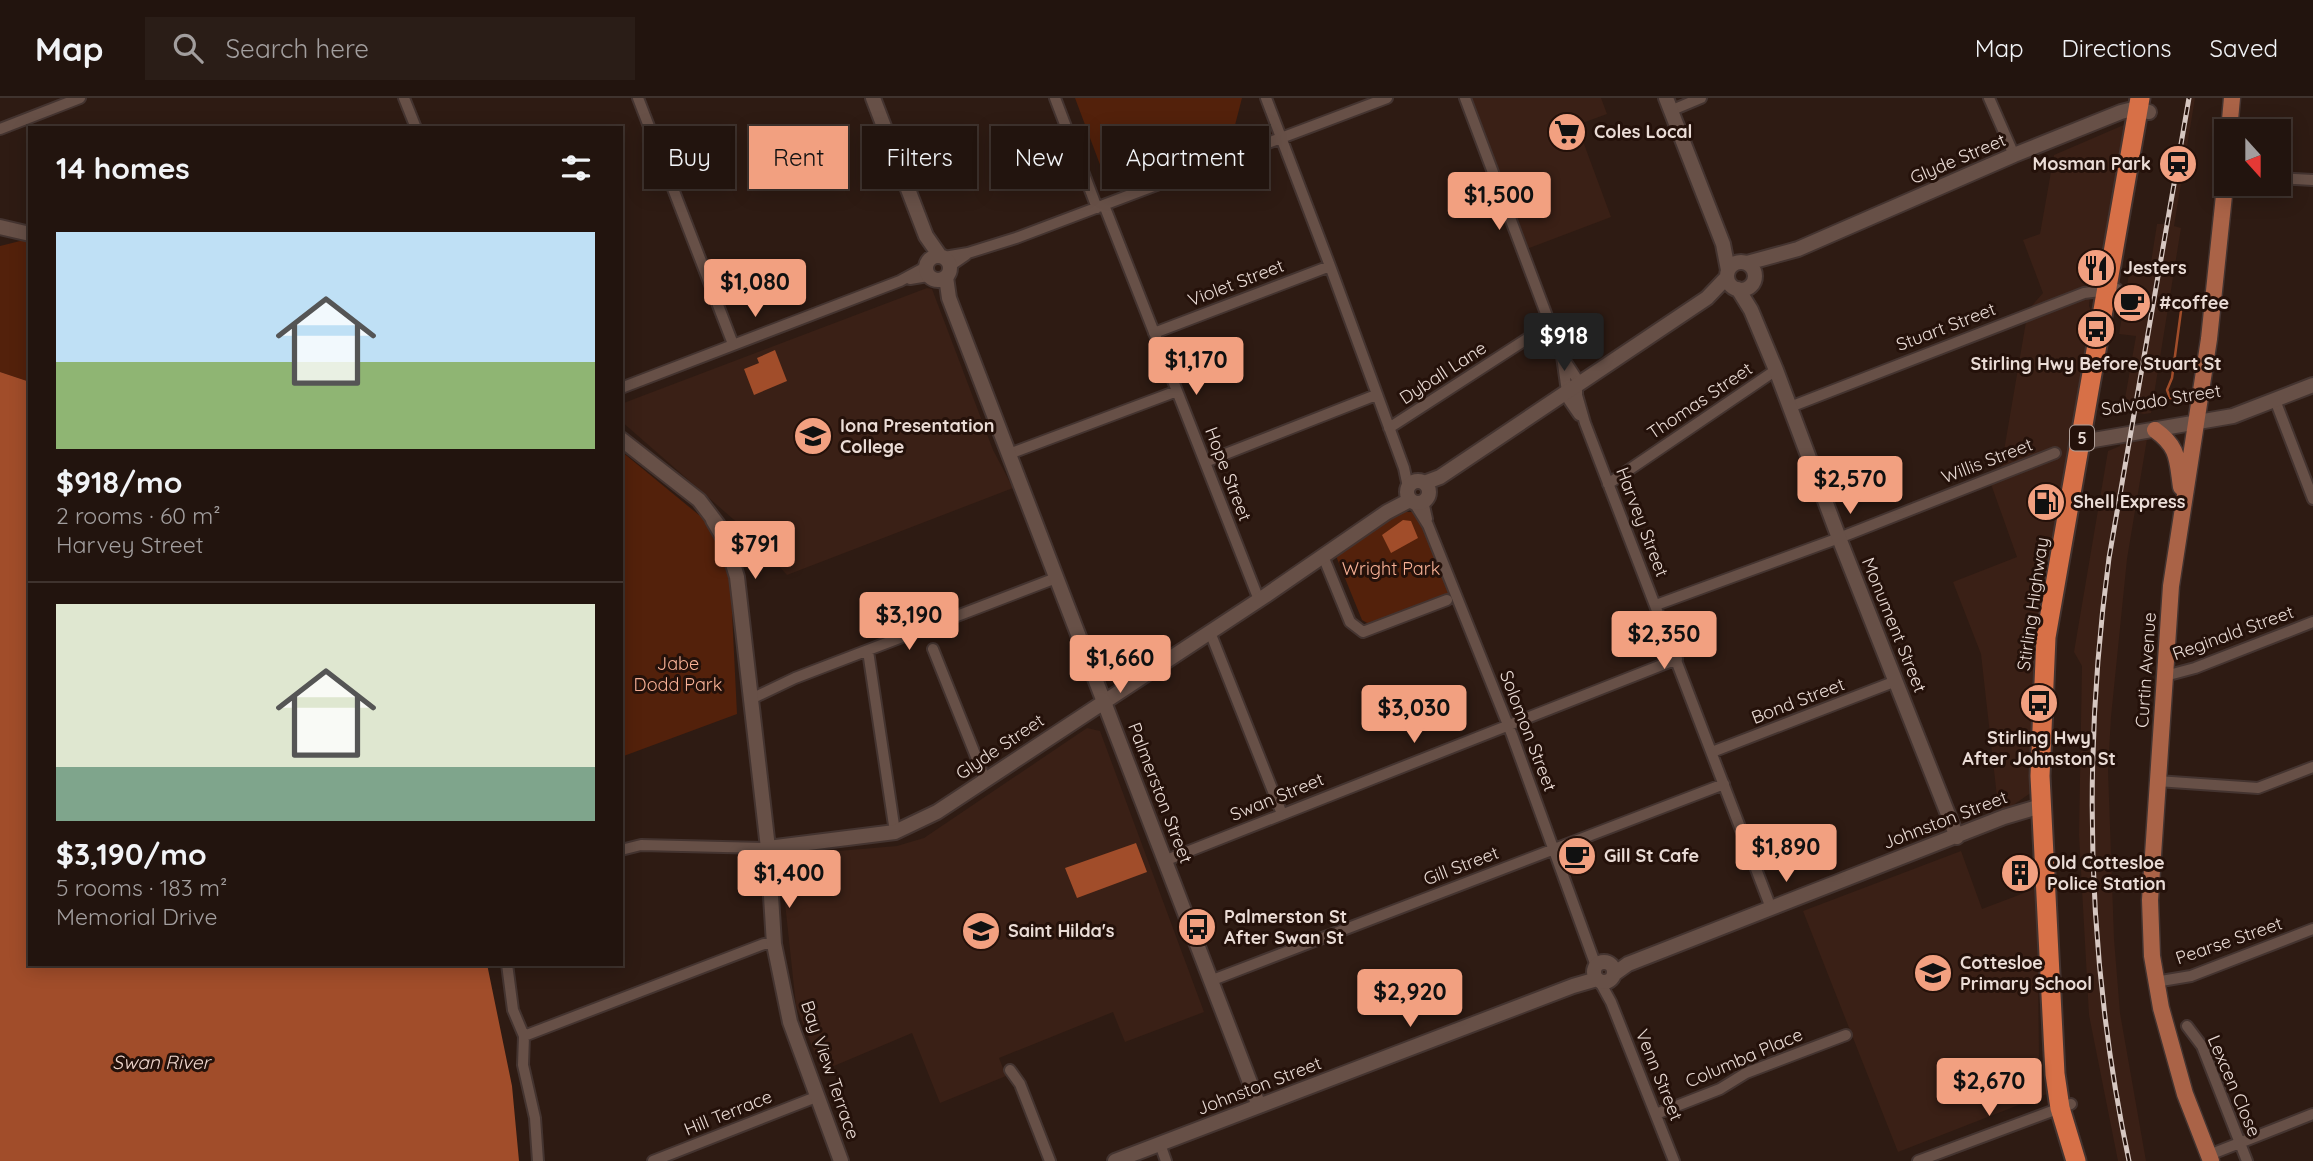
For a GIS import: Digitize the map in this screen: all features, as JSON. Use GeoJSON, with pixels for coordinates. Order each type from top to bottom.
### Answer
{"type":"FeatureCollection","features":[{"type":"Feature","properties":{"kind":"highway","name":"Stirling Highway"},"geometry":{"type":"LineString","coordinates":[[2076,1161],[2065,1106],[2053,845],[2051,764],[2060,613],[2111,289],[2145,104]]}},
{"type":"Feature","properties":{"kind":"highway","name":"Stirling Highway"},"geometry":{"type":"LineString","coordinates":[[2087,436],[2046,638],[2040,769],[2055,1074],[2087,1161]]}},
{"type":"Feature","properties":{"kind":"main road"},"geometry":{"type":"LineString","coordinates":[[2231,119],[2232,98]]}},
{"type":"Feature","properties":{"kind":"main road","name":"Curtin Avenue"},"geometry":{"type":"LineString","coordinates":[[2210,1158],[2185,1094],[2155,982],[2150,900],[2172,586],[2210,327],[2224,196]]}},
{"type":"Feature","properties":{"kind":"main road"},"geometry":{"type":"LineString","coordinates":[[2155,430],[2171,443],[2175,450],[2184,499]]}},
{"type":"Feature","properties":{"kind":"street"},"geometry":{"type":"LineString","coordinates":[[0,129],[80,98]]}},
{"type":"Feature","properties":{"kind":"street"},"geometry":{"type":"LineString","coordinates":[[404,98],[414,126]]}},
{"type":"Feature","properties":{"kind":"street"},"geometry":{"type":"LineString","coordinates":[[638,98],[733,344]]}},
{"type":"Feature","properties":{"kind":"street"},"geometry":{"type":"LineString","coordinates":[[873,98],[937,268]]}},
{"type":"Feature","properties":{"kind":"street","name":"Hope Street"},"geometry":{"type":"LineString","coordinates":[[1055,98],[1154,333],[1259,600]]}},
{"type":"Feature","properties":{"kind":"street","name":"Solomon Street"},"geometry":{"type":"LineString","coordinates":[[1266,98],[1331,266],[1404,468],[1416,492],[1508,725],[1591,951],[1603,972]]}},
{"type":"Feature","properties":{"kind":"street"},"geometry":{"type":"LineString","coordinates":[[623,387],[937,268],[968,253],[1387,98]]}},
{"type":"Feature","properties":{"kind":"street","name":"Harvey Street"},"geometry":{"type":"LineString","coordinates":[[1465,98],[1562,356],[1572,370],[1572,389],[1577,395],[1608,484],[1771,908]]}},
{"type":"Feature","properties":{"kind":"street","name":"Monument Street"},"geometry":{"type":"LineString","coordinates":[[1660,98],[1668,105],[1723,244],[1740,276],[1839,538],[1957,836]]}},
{"type":"Feature","properties":{"kind":"street"},"geometry":{"type":"LineString","coordinates":[[1668,105],[1701,98]]}},
{"type":"Feature","properties":{"kind":"street"},"geometry":{"type":"LineString","coordinates":[[1989,98],[2014,155]]}},
{"type":"Feature","properties":{"kind":"street","name":"Glyde Street"},"geometry":{"type":"LineString","coordinates":[[623,850],[641,845],[768,848],[895,832],[937,813],[1740,276],[1784,253],[2014,155],[2145,104]]}},
{"type":"Feature","properties":{"kind":"street"},"geometry":{"type":"LineString","coordinates":[[2291,179],[2313,180]]}},
{"type":"Feature","properties":{"kind":"street"},"geometry":{"type":"LineString","coordinates":[[0,218],[7,229],[28,234]]}},
{"type":"Feature","properties":{"kind":"street","name":"Violet Street"},"geometry":{"type":"LineString","coordinates":[[1154,333],[1331,266]]}},
{"type":"Feature","properties":{"kind":"street","name":"Palmerston Street"},"geometry":{"type":"LineString","coordinates":[[937,268],[1259,1106]]}},
{"type":"Feature","properties":{"kind":"street","name":"Stuart Street"},"geometry":{"type":"LineString","coordinates":[[1790,407],[2084,293],[2111,289]]}},
{"type":"Feature","properties":{"kind":"street","name":"Dyball Lane"},"geometry":{"type":"LineString","coordinates":[[1389,428],[1550,324]]}},
{"type":"Feature","properties":{"kind":"street","name":"Thomas Street"},"geometry":{"type":"LineString","coordinates":[[1608,484],[1776,370]]}},
{"type":"Feature","properties":{"kind":"street","name":"Salvado Street"},"geometry":{"type":"LineString","coordinates":[[2087,436],[2234,416],[2313,385]]}},
{"type":"Feature","properties":{"kind":"street"},"geometry":{"type":"LineString","coordinates":[[1009,454],[1177,391]]}},
{"type":"Feature","properties":{"kind":"street"},"geometry":{"type":"LineString","coordinates":[[1205,463],[1376,395]]}},
{"type":"Feature","properties":{"kind":"street"},"geometry":{"type":"LineString","coordinates":[[2275,400],[2313,499]]}},
{"type":"Feature","properties":{"kind":"street","name":"Salvado Street"},"geometry":{"type":"LineString","coordinates":[[2087,436],[2155,430],[2197,421]]}},
{"type":"Feature","properties":{"kind":"street","name":"Bay View Terrace"},"geometry":{"type":"LineString","coordinates":[[623,441],[699,500],[727,544],[737,577],[768,848],[774,944],[790,1022],[841,1161]]}},
{"type":"Feature","properties":{"kind":"street","name":"Willis Street"},"geometry":{"type":"LineString","coordinates":[[1656,606],[2055,453]]}},
{"type":"Feature","properties":{"kind":"street"},"geometry":{"type":"LineString","coordinates":[[1323,555],[1350,622],[1363,632],[1447,600]]}},
{"type":"Feature","properties":{"kind":"street"},"geometry":{"type":"LineString","coordinates":[[751,699],[795,678],[1056,578]]}},
{"type":"Feature","properties":{"kind":"street","name":"Reginald Street"},"geometry":{"type":"LineString","coordinates":[[2165,676],[2195,668],[2313,622]]}},
{"type":"Feature","properties":{"kind":"street"},"geometry":{"type":"LineString","coordinates":[[1210,632],[1282,814]]}},
{"type":"Feature","properties":{"kind":"street"},"geometry":{"type":"LineString","coordinates":[[933,649],[985,779]]}},
{"type":"Feature","properties":{"kind":"street"},"geometry":{"type":"LineString","coordinates":[[868,651],[895,832]]}},
{"type":"Feature","properties":{"kind":"street","name":"Swan Street"},"geometry":{"type":"LineString","coordinates":[[1164,861],[1677,660]]}},
{"type":"Feature","properties":{"kind":"street","name":"Bond Street"},"geometry":{"type":"LineString","coordinates":[[1712,752],[1896,681]]}},
{"type":"Feature","properties":{"kind":"street"},"geometry":{"type":"LineString","coordinates":[[2157,781],[2258,788],[2313,767]]}},
{"type":"Feature","properties":{"kind":"street","name":"Gill Street"},"geometry":{"type":"LineString","coordinates":[[1210,981],[1724,783]]}},
{"type":"Feature","properties":{"kind":"street","name":"Johnston Street"},"geometry":{"type":"LineString","coordinates":[[1115,1161],[2041,806]]}},
{"type":"Feature","properties":{"kind":"street","name":"Pearse Street"},"geometry":{"type":"LineString","coordinates":[[2155,982],[2191,976],[2313,929]]}},
{"type":"Feature","properties":{"kind":"street"},"geometry":{"type":"LineString","coordinates":[[524,1036],[764,944],[774,944]]}},
{"type":"Feature","properties":{"kind":"street"},"geometry":{"type":"LineString","coordinates":[[507,966],[513,1010],[524,1036],[523,1065],[535,1118],[538,1161]]}},
{"type":"Feature","properties":{"kind":"street","name":"Venn Street"},"geometry":{"type":"LineString","coordinates":[[1603,972],[1611,1002],[1674,1161]]}},
{"type":"Feature","properties":{"kind":"street","name":"Lexcen Close"},"geometry":{"type":"LineString","coordinates":[[2187,1026],[2202,1046],[2246,1161]]}},
{"type":"Feature","properties":{"kind":"street","name":"Columba Place"},"geometry":{"type":"LineString","coordinates":[[1656,1114],[1720,1089],[1746,1073],[1846,1035]]}},
{"type":"Feature","properties":{"kind":"street"},"geometry":{"type":"LineString","coordinates":[[1010,1070],[1020,1084],[1049,1161]]}},
{"type":"Feature","properties":{"kind":"street","name":"Hill Terrace"},"geometry":{"type":"LineString","coordinates":[[653,1161],[816,1097]]}},
{"type":"Feature","properties":{"kind":"street"},"geometry":{"type":"LineString","coordinates":[[1919,1161],[2065,1106]]}},
{"type":"Feature","properties":{"kind":"street"},"geometry":{"type":"LineString","coordinates":[[2210,1158],[2313,1114]]}},
{"type":"Feature","properties":{"kind":"street"},"geometry":{"type":"LineString","coordinates":[[1160,1144],[1166,1161]]}},
{"type":"Feature","properties":{"kind":"shaded area"},"geometry":{"type":"Polygon","coordinates":[[[1466,98],[1601,98],[1607,114],[1577,125],[1611,217],[1524,250],[1466,98]]]}},
{"type":"Feature","properties":{"kind":"shaded area"},"geometry":{"type":"Polygon","coordinates":[[[2186,98],[2195,98],[2174,226],[2181,228],[2151,413],[2144,414],[2123,410],[2136,336],[2119,334],[2130,268],[2150,269],[2157,224],[2165,224],[2186,98]]]}},
{"type":"Feature","properties":{"kind":"shaded area"},"geometry":{"type":"Polygon","coordinates":[[[2126,124],[2130,130],[2102,270],[2092,275],[2089,306],[2094,317],[2036,633],[2032,792],[1999,815],[1981,654],[1953,582],[2017,557],[1991,484],[1999,480],[2028,310],[2043,293],[2023,240],[2040,234],[2054,155],[2126,124]]]}},
{"type":"Feature","properties":{"kind":"shaded area","name":"Iona Presentation College"},"geometry":{"type":"Polygon","coordinates":[[[927,288],[932,289],[993,450],[1013,488],[787,575],[749,533],[623,423],[623,403],[927,288]]]}},
{"type":"Feature","properties":{"kind":"shaded area"},"geometry":{"type":"Polygon","coordinates":[[[2147,439],[2127,559],[2108,770],[2114,939],[2120,1013],[2146,1161],[2118,1161],[2089,1015],[2079,835],[2082,666],[2074,652],[2108,451],[2120,446],[2120,443],[2147,439]]]}},
{"type":"Feature","properties":{"kind":"shaded area","name":"Saint Hilda's"},"geometry":{"type":"Polygon","coordinates":[[[1087,728],[1100,731],[1204,1012],[1125,1042],[1113,1012],[999,1058],[1006,1076],[940,1103],[912,1033],[822,1071],[796,1006],[780,856],[897,846],[924,838],[1087,728]]]}},
{"type":"Feature","properties":{"kind":"shaded area","name":"Cottesloe Primary School"},"geometry":{"type":"Polygon","coordinates":[[[1961,851],[1982,909],[2037,888],[2039,1059],[2047,1094],[1898,1152],[1803,911],[1961,851]]]}},
{"type":"Feature","properties":{"kind":"green space"},"geometry":{"type":"Polygon","coordinates":[[[1075,98],[1242,98],[1235,126],[1102,126],[1102,170],[1088,126],[1086,126],[1075,98]]]}},
{"type":"Feature","properties":{"kind":"green space"},"geometry":{"type":"Polygon","coordinates":[[[28,241],[28,381],[0,372],[0,246],[28,241]]]}},
{"type":"Feature","properties":{"kind":"green space","name":"Jabe Dodd Park"},"geometry":{"type":"Polygon","coordinates":[[[623,453],[716,529],[729,552],[737,714],[623,756],[623,453]]]}},
{"type":"Feature","properties":{"kind":"green space","name":"Wright Park"},"geometry":{"type":"Polygon","coordinates":[[[1400,512],[1414,512],[1421,520],[1449,593],[1369,624],[1362,620],[1336,556],[1400,512]]]}},
{"type":"Feature","properties":{"kind":"water"},"geometry":{"type":"Polygon","coordinates":[[[775,350],[787,381],[754,395],[744,369],[759,363],[757,358],[775,350]]]}},
{"type":"Feature","properties":{"kind":"water","name":"Swan River"},"geometry":{"type":"Polygon","coordinates":[[[0,372],[28,381],[28,966],[487,966],[512,1086],[519,1161],[0,1161],[0,372]]]}},
{"type":"Feature","properties":{"kind":"water"},"geometry":{"type":"Polygon","coordinates":[[[1403,520],[1411,521],[1418,538],[1391,553],[1382,535],[1403,520]]]}},
{"type":"Feature","properties":{"kind":"water"},"geometry":{"type":"Polygon","coordinates":[[[1136,843],[1147,872],[1077,898],[1065,868],[1136,843]]]}},
{"type":"Feature","properties":{"kind":"waterway"},"geometry":{"type":"LineString","coordinates":[[2181,311],[2172,378],[2167,390],[2170,398],[2182,400]]}},
{"type":"Feature","properties":{"kind":"railway"},"geometry":{"type":"LineString","coordinates":[[2129,1161],[2104,1011],[2097,936],[2092,785],[2095,709],[2109,558],[2189,98]]}},
{"type":"Feature","properties":{"kind":"place","name":"Coles Local"},"geometry":{"type":"Point","coordinates":[1567,132]}},
{"type":"Feature","properties":{"kind":"place","name":"Mosman Park"},"geometry":{"type":"Point","coordinates":[2178,164]}},
{"type":"Feature","properties":{"kind":"place","name":"Jesters"},"geometry":{"type":"Point","coordinates":[2096,268]}},
{"type":"Feature","properties":{"kind":"place","name":"#coffee"},"geometry":{"type":"Point","coordinates":[2132,303]}},
{"type":"Feature","properties":{"kind":"place","name":"Stirling Hwy Before Stuart St"},"geometry":{"type":"Point","coordinates":[2096,329]}},
{"type":"Feature","properties":{"kind":"place","name":"Iona Presentation College"},"geometry":{"type":"Point","coordinates":[813,436]}},
{"type":"Feature","properties":{"kind":"place","name":"Shell Express"},"geometry":{"type":"Point","coordinates":[2046,502]}},
{"type":"Feature","properties":{"kind":"place","name":"Stirling Hwy After Johnston St"},"geometry":{"type":"Point","coordinates":[2039,703]}},
{"type":"Feature","properties":{"kind":"place","name":"Gill St Cafe"},"geometry":{"type":"Point","coordinates":[1577,856]}},
{"type":"Feature","properties":{"kind":"place","name":"Old Cottesloe Police Station"},"geometry":{"type":"Point","coordinates":[2020,873]}},
{"type":"Feature","properties":{"kind":"place","name":"Palmerston St After Swan St"},"geometry":{"type":"Point","coordinates":[1197,927]}},
{"type":"Feature","properties":{"kind":"place","name":"Saint Hilda's"},"geometry":{"type":"Point","coordinates":[981,931]}},
{"type":"Feature","properties":{"kind":"place","name":"Cottesloe Primary School"},"geometry":{"type":"Point","coordinates":[1933,973]}}]}
